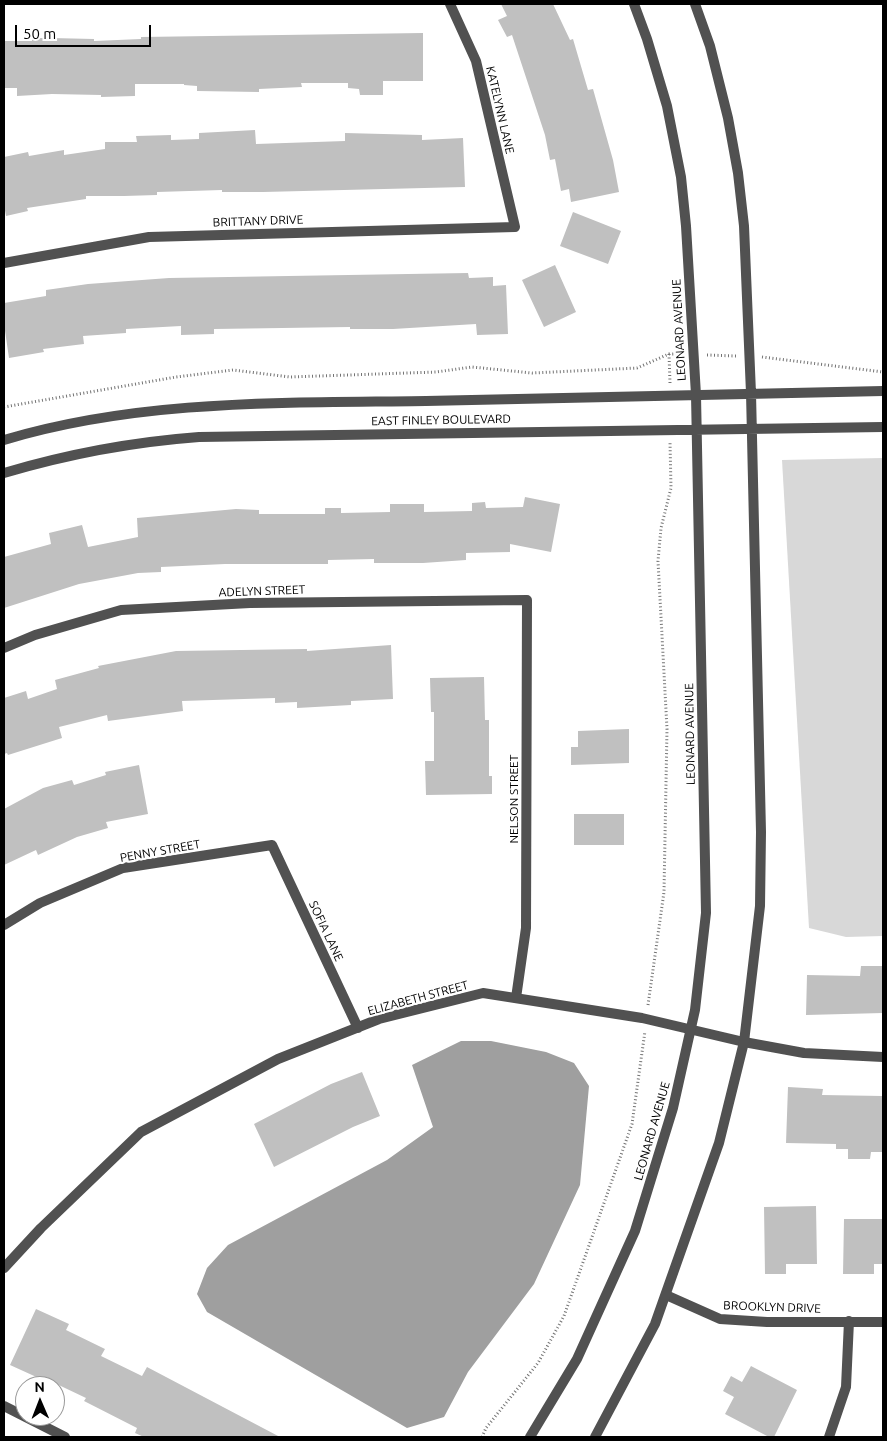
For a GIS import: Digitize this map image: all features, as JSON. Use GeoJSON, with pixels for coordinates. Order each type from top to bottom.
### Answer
{"type":"FeatureCollection","features":[{"type":"Feature","properties":{"kind":"street","name":"KATELYNN LANE"},"geometry":{"type":"LineString","coordinates":[[450,4],[476,61],[515,227]]}},
{"type":"Feature","properties":{"kind":"street","name":"LEONARD AVENUE"},"geometry":{"type":"LineString","coordinates":[[530,1437],[577,1359],[635,1230],[673,1108],[690,1030],[706,913],[696,395],[681,177],[667,106],[647,39],[634,4]]}},
{"type":"Feature","properties":{"kind":"street"},"geometry":{"type":"LineString","coordinates":[[595,1437],[655,1324],[719,1142],[744,1042],[760,906],[761,832],[752,429],[744,226],[738,173],[728,118],[710,46],[696,4]]}},
{"type":"Feature","properties":{"kind":"street","name":"BRITTANY DRIVE"},"geometry":{"type":"LineString","coordinates":[[4,263],[149,237],[515,227]]}},
{"type":"Feature","properties":{"kind":"street","name":"EAST FINLEY BOULEVARD"},"geometry":{"type":"LineString","coordinates":[[4,440],[50,426],[159,409],[263,404],[883,391]]}},
{"type":"Feature","properties":{"kind":"street","name":"EAST FINLEY BOULEVARD"},"geometry":{"type":"LineString","coordinates":[[4,473],[92,451],[199,437],[883,427]]}},
{"type":"Feature","properties":{"kind":"street","name":"ADELYN STREET"},"geometry":{"type":"LineString","coordinates":[[4,648],[35,635],[121,610],[250,602],[527,600]]}},
{"type":"Feature","properties":{"kind":"street","name":"NELSON STREET"},"geometry":{"type":"LineString","coordinates":[[516,998],[526,928],[527,600]]}},
{"type":"Feature","properties":{"kind":"street","name":"PENNY STREET"},"geometry":{"type":"LineString","coordinates":[[4,925],[40,903],[123,868],[272,845]]}},
{"type":"Feature","properties":{"kind":"street","name":"SOFIA LANE"},"geometry":{"type":"LineString","coordinates":[[272,845],[358,1028]]}},
{"type":"Feature","properties":{"kind":"street","name":"ELIZABETH STREET"},"geometry":{"type":"LineString","coordinates":[[4,1268],[41,1228],[141,1132],[278,1059],[379,1019],[483,993],[646,1019],[744,1042],[804,1053],[883,1057]]}},
{"type":"Feature","properties":{"kind":"street","name":"BROOKLYN DRIVE"},"geometry":{"type":"LineString","coordinates":[[666,1295],[720,1319],[766,1322],[883,1322]]}},
{"type":"Feature","properties":{"kind":"street"},"geometry":{"type":"LineString","coordinates":[[829,1437],[846,1387],[849,1322]]}},
{"type":"Feature","properties":{"kind":"street"},"geometry":{"type":"LineString","coordinates":[[4,1406],[65,1437]]}},
{"type":"Feature","properties":{"kind":"path"},"geometry":{"type":"LineString","coordinates":[[669,354],[670,396]]}},
{"type":"Feature","properties":{"kind":"path"},"geometry":{"type":"LineString","coordinates":[[780,358],[883,372]]}},
{"type":"Feature","properties":{"kind":"path"},"geometry":{"type":"LineString","coordinates":[[4,407],[176,377],[233,370],[290,377],[436,372],[472,367],[532,373],[637,368]]}},
{"type":"Feature","properties":{"kind":"path"},"geometry":{"type":"LineString","coordinates":[[482,1437],[486,1428],[538,1363],[564,1316],[632,1124],[664,892],[667,729],[658,561],[661,528],[671,488],[670,430]]}},
{"type":"Feature","properties":{"kind":"shaded area"},"geometry":{"type":"Polygon","coordinates":[[[883,458],[883,936],[846,937],[809,928],[782,460],[883,458]]]}},
{"type":"Feature","properties":{"kind":"shaded area"},"geometry":{"type":"Polygon","coordinates":[[[461,1041],[491,1041],[546,1052],[574,1063],[589,1086],[580,1185],[534,1284],[468,1372],[444,1417],[407,1428],[207,1312],[197,1294],[207,1268],[228,1245],[387,1160],[433,1127],[412,1065],[461,1041]]]}},
{"type":"Feature","properties":{"kind":"building"},"geometry":{"type":"Polygon","coordinates":[[[501,4],[553,4],[570,40],[573,39],[588,90],[593,89],[613,160],[619,192],[571,202],[569,189],[561,191],[555,159],[550,160],[545,135],[512,35],[507,37],[498,20],[507,16],[501,4]]]}},
{"type":"Feature","properties":{"kind":"building"},"geometry":{"type":"Polygon","coordinates":[[[423,33],[423,81],[383,81],[383,95],[360,95],[359,89],[348,88],[348,83],[301,83],[302,87],[259,89],[259,92],[197,91],[197,86],[184,84],[135,84],[135,96],[101,97],[101,95],[52,94],[17,96],[17,88],[4,88],[4,41],[32,41],[32,38],[94,39],[94,41],[141,39],[141,37],[423,33]]]}},
{"type":"Feature","properties":{"kind":"building"},"geometry":{"type":"Polygon","coordinates":[[[255,130],[256,144],[345,141],[345,133],[422,135],[422,140],[463,138],[465,187],[263,192],[222,192],[222,190],[157,192],[157,195],[86,196],[86,199],[27,208],[28,211],[6,216],[4,205],[4,157],[28,152],[29,156],[64,150],[64,155],[105,149],[105,142],[137,142],[136,136],[171,135],[171,140],[199,139],[199,133],[255,130]]]}},
{"type":"Feature","properties":{"kind":"building"},"geometry":{"type":"Polygon","coordinates":[[[573,212],[621,231],[608,264],[560,246],[573,212]]]}},
{"type":"Feature","properties":{"kind":"building"},"geometry":{"type":"Polygon","coordinates":[[[555,265],[576,312],[544,327],[522,280],[555,265]]]}},
{"type":"Feature","properties":{"kind":"building"},"geometry":{"type":"Polygon","coordinates":[[[468,273],[469,278],[493,277],[493,286],[506,285],[508,334],[477,335],[476,324],[393,329],[350,329],[350,327],[214,329],[214,334],[181,335],[181,326],[126,329],[126,333],[83,336],[84,344],[43,349],[44,352],[9,358],[4,324],[4,303],[46,296],[46,290],[88,284],[169,278],[468,273]]]}},
{"type":"Feature","properties":{"kind":"building"},"geometry":{"type":"Polygon","coordinates":[[[525,497],[560,504],[551,552],[510,544],[510,552],[466,553],[466,560],[423,563],[374,563],[374,559],[328,560],[328,564],[225,564],[161,567],[161,572],[138,573],[79,584],[4,608],[4,557],[51,544],[49,533],[82,525],[88,547],[138,537],[137,518],[236,509],[259,510],[259,514],[325,514],[325,508],[341,508],[341,513],[390,512],[390,504],[424,504],[424,512],[472,511],[472,503],[485,502],[486,508],[523,507],[525,497]]]}},
{"type":"Feature","properties":{"kind":"building"},"geometry":{"type":"Polygon","coordinates":[[[391,645],[393,699],[351,701],[351,705],[297,708],[297,702],[275,703],[275,698],[182,701],[183,711],[108,721],[107,715],[59,727],[62,738],[8,755],[7,753],[4,754],[4,698],[26,691],[28,699],[57,689],[55,680],[99,668],[98,666],[176,651],[307,649],[307,651],[391,645]]]}},
{"type":"Feature","properties":{"kind":"building"},"geometry":{"type":"Polygon","coordinates":[[[484,677],[485,720],[489,720],[489,776],[492,776],[492,794],[426,795],[425,761],[434,761],[434,712],[431,712],[430,678],[484,677]]]}},
{"type":"Feature","properties":{"kind":"building"},"geometry":{"type":"Polygon","coordinates":[[[629,729],[629,763],[571,765],[571,747],[578,747],[578,731],[629,729]]]}},
{"type":"Feature","properties":{"kind":"building"},"geometry":{"type":"Polygon","coordinates":[[[139,765],[148,814],[106,822],[108,828],[77,837],[38,855],[36,850],[4,865],[4,809],[43,788],[72,780],[74,785],[106,775],[105,772],[139,765]]]}},
{"type":"Feature","properties":{"kind":"building"},"geometry":{"type":"Polygon","coordinates":[[[574,814],[624,814],[624,845],[574,845],[574,814]]]}},
{"type":"Feature","properties":{"kind":"building"},"geometry":{"type":"Polygon","coordinates":[[[861,966],[883,966],[883,1013],[806,1015],[807,975],[860,976],[861,966]]]}},
{"type":"Feature","properties":{"kind":"building"},"geometry":{"type":"Polygon","coordinates":[[[362,1072],[380,1116],[353,1127],[274,1167],[254,1124],[331,1084],[362,1072]]]}},
{"type":"Feature","properties":{"kind":"building"},"geometry":{"type":"Polygon","coordinates":[[[788,1087],[823,1089],[822,1095],[883,1096],[883,1152],[871,1152],[870,1159],[848,1159],[848,1149],[836,1149],[836,1144],[786,1143],[788,1087]]]}},
{"type":"Feature","properties":{"kind":"building"},"geometry":{"type":"Polygon","coordinates":[[[816,1206],[817,1264],[786,1264],[786,1274],[765,1274],[764,1207],[816,1206]]]}},
{"type":"Feature","properties":{"kind":"building"},"geometry":{"type":"Polygon","coordinates":[[[844,1219],[883,1219],[883,1264],[874,1264],[874,1274],[843,1274],[844,1219]]]}},
{"type":"Feature","properties":{"kind":"building"},"geometry":{"type":"Polygon","coordinates":[[[36,1309],[69,1324],[66,1330],[105,1349],[101,1356],[142,1376],[147,1367],[280,1437],[144,1437],[135,1433],[137,1428],[84,1401],[86,1398],[65,1388],[65,1376],[34,1376],[10,1365],[36,1309]]]}},
{"type":"Feature","properties":{"kind":"building"},"geometry":{"type":"Polygon","coordinates":[[[751,1366],[797,1390],[774,1437],[769,1437],[725,1414],[734,1397],[723,1391],[731,1376],[742,1382],[751,1366]]]}}]}
